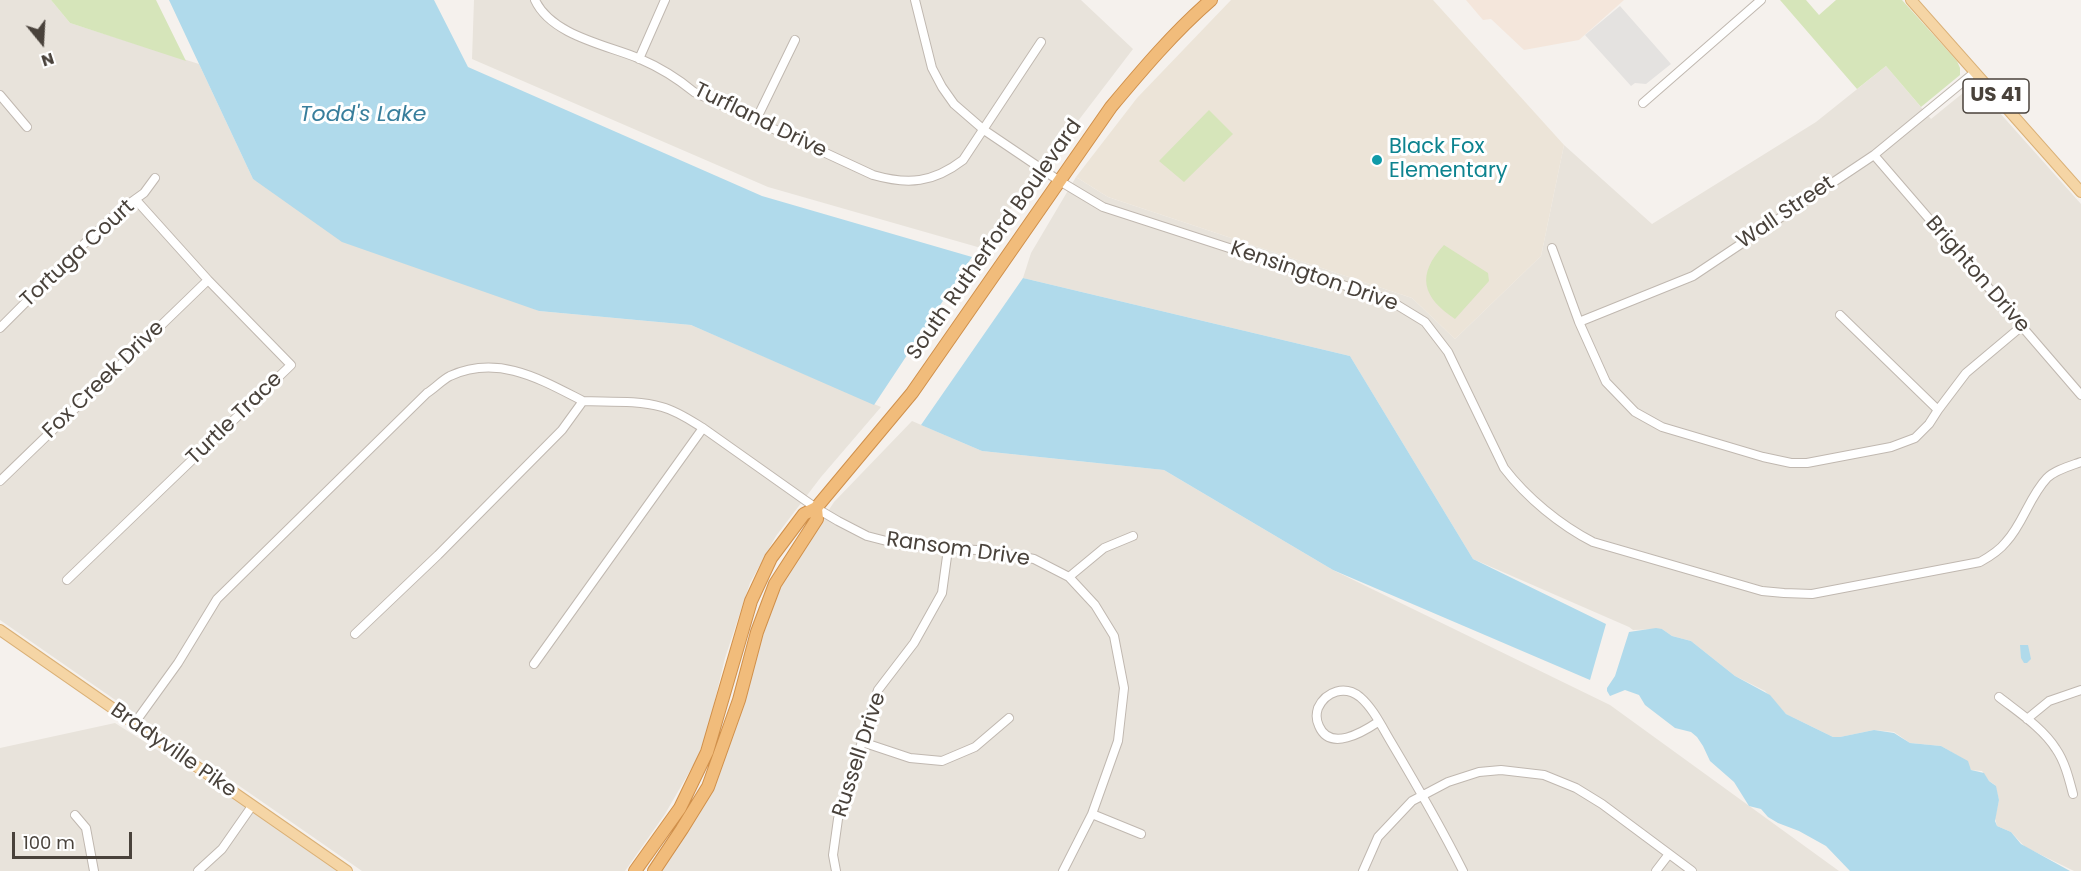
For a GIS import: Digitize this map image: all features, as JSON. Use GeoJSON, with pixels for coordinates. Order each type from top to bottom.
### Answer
{"type":"FeatureCollection","features":[{"type":"Feature","properties":{"kind":"highway","name":"South Rutherford Boulevard"},"geometry":{"type":"LineString","coordinates":[[636,871],[680,808],[707,752],[751,601],[771,558],[804,514],[816,508],[912,393],[1058,180],[1111,107],[1146,65],[1189,19],[1211,0]]}},
{"type":"Feature","properties":{"kind":"highway","name":"South Rutherford Boulevard"},"geometry":{"type":"LineString","coordinates":[[654,871],[708,787],[738,700],[757,632],[775,584],[817,519],[816,508]]}},
{"type":"Feature","properties":{"kind":"main road","name":"US 41"},"geometry":{"type":"LineString","coordinates":[[1911,0],[2081,192]]}},
{"type":"Feature","properties":{"kind":"main road","name":"Bradyville Pike"},"geometry":{"type":"LineString","coordinates":[[0,630],[347,871]]}},
{"type":"Feature","properties":{"kind":"street","name":"Turfland Drive"},"geometry":{"type":"LineString","coordinates":[[535,0],[549,19],[575,35],[639,59],[676,77],[694,92],[873,175],[893,181],[911,182],[930,178],[950,170],[963,160],[1041,42]]}},
{"type":"Feature","properties":{"kind":"street"},"geometry":{"type":"LineString","coordinates":[[639,59],[665,0]]}},
{"type":"Feature","properties":{"kind":"street","name":"Kensington Drive"},"geometry":{"type":"LineString","coordinates":[[915,0],[932,68],[954,104],[984,130],[1058,180],[1103,207],[1389,300],[1425,322],[1448,352],[1504,468],[1528,495],[1575,533],[1593,542],[1762,591],[1812,594],[1980,562],[1994,554],[2007,542],[2048,477],[2067,466],[2081,462]]}},
{"type":"Feature","properties":{"kind":"street"},"geometry":{"type":"LineString","coordinates":[[1643,103],[1761,0]]}},
{"type":"Feature","properties":{"kind":"street"},"geometry":{"type":"LineString","coordinates":[[756,120],[795,40]]}},
{"type":"Feature","properties":{"kind":"street","name":"Wall Street"},"geometry":{"type":"LineString","coordinates":[[1579,322],[1693,276],[1874,155],[1975,72]]}},
{"type":"Feature","properties":{"kind":"street"},"geometry":{"type":"LineString","coordinates":[[0,95],[27,127]]}},
{"type":"Feature","properties":{"kind":"street","name":"Brighton Drive"},"geometry":{"type":"LineString","coordinates":[[1874,155],[2074,384],[2081,395]]}},
{"type":"Feature","properties":{"kind":"street","name":"Tortuga Court"},"geometry":{"type":"LineString","coordinates":[[0,328],[88,240],[123,208],[144,193],[155,178]]}},
{"type":"Feature","properties":{"kind":"street","name":"Turtle Trace"},"geometry":{"type":"LineString","coordinates":[[68,580],[291,365],[208,280],[136,200]]}},
{"type":"Feature","properties":{"kind":"street"},"geometry":{"type":"LineString","coordinates":[[1552,248],[1579,322],[1606,382],[1635,412],[1662,427],[1762,457],[1791,463],[1807,463],[1891,447],[1914,438],[1929,424],[1966,373],[2022,326]]}},
{"type":"Feature","properties":{"kind":"street","name":"Fox Creek Drive"},"geometry":{"type":"LineString","coordinates":[[0,481],[208,280]]}},
{"type":"Feature","properties":{"kind":"street"},"geometry":{"type":"LineString","coordinates":[[1840,315],[1938,410]]}},
{"type":"Feature","properties":{"kind":"street"},"geometry":{"type":"LineString","coordinates":[[134,724],[178,663],[217,599],[428,393],[448,377],[472,368],[497,367],[521,371],[583,401],[562,430],[446,547],[355,634]]}},
{"type":"Feature","properties":{"kind":"street","name":"Ransom Drive"},"geometry":{"type":"LineString","coordinates":[[583,401],[661,406],[685,417],[816,508],[867,536],[902,545],[991,550],[1034,559],[1069,577],[1095,605],[1114,636],[1124,688],[1118,741],[1092,814],[1064,871]]}},
{"type":"Feature","properties":{"kind":"street"},"geometry":{"type":"LineString","coordinates":[[534,664],[703,428]]}},
{"type":"Feature","properties":{"kind":"street"},"geometry":{"type":"LineString","coordinates":[[1069,577],[1104,548],[1133,536]]}},
{"type":"Feature","properties":{"kind":"street","name":"Russell Drive"},"geometry":{"type":"LineString","coordinates":[[836,871],[833,855],[838,819],[878,690],[914,643],[942,593],[948,549]]}},
{"type":"Feature","properties":{"kind":"street"},"geometry":{"type":"LineString","coordinates":[[1378,722],[1354,736],[1345,739],[1336,738],[1326,735],[1321,730],[1317,723],[1317,714],[1320,705],[1328,695],[1336,691],[1346,690],[1362,698],[1378,722],[1421,795],[1463,871]]}},
{"type":"Feature","properties":{"kind":"street"},"geometry":{"type":"LineString","coordinates":[[2027,720],[2049,701],[2081,690]]}},
{"type":"Feature","properties":{"kind":"street"},"geometry":{"type":"LineString","coordinates":[[1999,697],[2050,741],[2058,751],[2073,794]]}},
{"type":"Feature","properties":{"kind":"street"},"geometry":{"type":"LineString","coordinates":[[862,742],[910,759],[942,761],[975,747],[1009,718]]}},
{"type":"Feature","properties":{"kind":"street"},"geometry":{"type":"LineString","coordinates":[[1363,871],[1378,837],[1408,804],[1421,795],[1448,782],[1479,772],[1512,770],[1544,775],[1564,782],[1589,796],[1692,871]]}},
{"type":"Feature","properties":{"kind":"street"},"geometry":{"type":"LineString","coordinates":[[198,871],[222,849],[252,806]]}},
{"type":"Feature","properties":{"kind":"street"},"geometry":{"type":"LineString","coordinates":[[1092,814],[1142,834]]}},
{"type":"Feature","properties":{"kind":"street"},"geometry":{"type":"LineString","coordinates":[[75,815],[86,828],[94,871]]}},
{"type":"Feature","properties":{"kind":"street"},"geometry":{"type":"LineString","coordinates":[[1656,871],[1669,854]]}},
{"type":"Feature","properties":{"kind":"shaded area"},"geometry":{"type":"Polygon","coordinates":[[[0,0],[51,0],[70,23],[199,64],[253,179],[539,311],[691,325],[881,407],[821,477],[776,536],[750,583],[725,658],[709,725],[698,757],[665,814],[625,871],[362,871],[0,620],[0,0]]]}},
{"type":"Feature","properties":{"kind":"shaded area"},"geometry":{"type":"Polygon","coordinates":[[[474,0],[1081,0],[1133,49],[981,248],[768,187],[472,59],[474,0]]]}},
{"type":"Feature","properties":{"kind":"shaded area"},"geometry":{"type":"Polygon","coordinates":[[[1231,0],[1433,0],[1564,145],[1541,256],[1455,339],[1412,298],[1108,197],[1076,177],[1137,98],[1231,0]]]}},
{"type":"Feature","properties":{"kind":"shaded area"},"geometry":{"type":"Polygon","coordinates":[[[1466,0],[1624,0],[1579,40],[1524,50],[1491,19],[1483,20],[1466,0]]]}},
{"type":"Feature","properties":{"kind":"shaded area"},"geometry":{"type":"Polygon","coordinates":[[[1620,6],[1671,64],[1646,84],[1635,83],[1631,86],[1585,35],[1620,6]]]}},
{"type":"Feature","properties":{"kind":"shaded area"},"geometry":{"type":"Polygon","coordinates":[[[1886,66],[1931,119],[1974,84],[2081,204],[2081,871],[2074,871],[2025,847],[2011,832],[1997,826],[1995,818],[1999,800],[1995,785],[1982,771],[1971,770],[1965,760],[1941,746],[1910,743],[1894,732],[1874,730],[1833,737],[1786,714],[1765,691],[1735,676],[1691,641],[1672,636],[1662,629],[1633,630],[1473,559],[1350,356],[1023,278],[1031,253],[1076,177],[1108,197],[1412,298],[1455,339],[1541,256],[1564,145],[1652,224],[1816,122],[1886,66]]]}},
{"type":"Feature","properties":{"kind":"shaded area"},"geometry":{"type":"Polygon","coordinates":[[[912,421],[982,451],[1164,470],[1333,570],[1610,705],[1839,871],[660,871],[717,781],[764,626],[779,586],[834,502],[912,421]]]}},
{"type":"Feature","properties":{"kind":"shaded area"},"geometry":{"type":"Polygon","coordinates":[[[115,723],[230,796],[337,871],[0,871],[0,748],[115,723]]]}},
{"type":"Feature","properties":{"kind":"green space"},"geometry":{"type":"Polygon","coordinates":[[[51,0],[156,0],[186,61],[70,23],[51,0]]]}},
{"type":"Feature","properties":{"kind":"green space"},"geometry":{"type":"Polygon","coordinates":[[[1780,0],[1806,0],[1819,15],[1836,0],[1902,0],[1957,61],[1960,75],[1921,107],[1886,66],[1857,89],[1780,0]]]}},
{"type":"Feature","properties":{"kind":"green space"},"geometry":{"type":"Polygon","coordinates":[[[1209,110],[1233,134],[1184,182],[1159,161],[1209,110]]]}},
{"type":"Feature","properties":{"kind":"green space"},"geometry":{"type":"Polygon","coordinates":[[[1444,245],[1488,273],[1489,281],[1455,319],[1435,302],[1427,285],[1426,276],[1429,266],[1444,245]]]}},
{"type":"Feature","properties":{"kind":"water","name":"Todd's Lake"},"geometry":{"type":"Polygon","coordinates":[[[169,0],[434,0],[468,67],[762,196],[972,257],[874,405],[691,325],[539,311],[342,242],[253,179],[169,0]]]}},
{"type":"Feature","properties":{"kind":"water"},"geometry":{"type":"Polygon","coordinates":[[[1023,278],[1350,356],[1473,559],[1606,624],[1590,680],[1333,570],[1164,470],[982,451],[921,425],[1023,278]]]}},
{"type":"Feature","properties":{"kind":"water"},"geometry":{"type":"Polygon","coordinates":[[[1656,628],[1672,636],[1691,641],[1735,676],[1770,695],[1786,714],[1833,737],[1874,730],[1894,733],[1910,743],[1941,746],[1968,761],[1971,770],[1984,773],[1996,786],[1999,800],[1995,821],[1997,826],[2011,832],[2021,844],[2070,871],[1850,871],[1826,846],[1799,831],[1778,823],[1761,809],[1749,806],[1734,782],[1710,761],[1703,746],[1691,732],[1675,728],[1645,705],[1639,695],[1625,690],[1610,696],[1607,688],[1615,676],[1629,632],[1656,628]]]}},
{"type":"Feature","properties":{"kind":"water"},"geometry":{"type":"Polygon","coordinates":[[[2020,645],[2028,645],[2031,659],[2027,663],[2024,663],[2021,658],[2020,645]]]}},
{"type":"Feature","properties":{"kind":"place","name":"Black Fox Elementary"},"geometry":{"type":"Point","coordinates":[1377,160]}}]}
